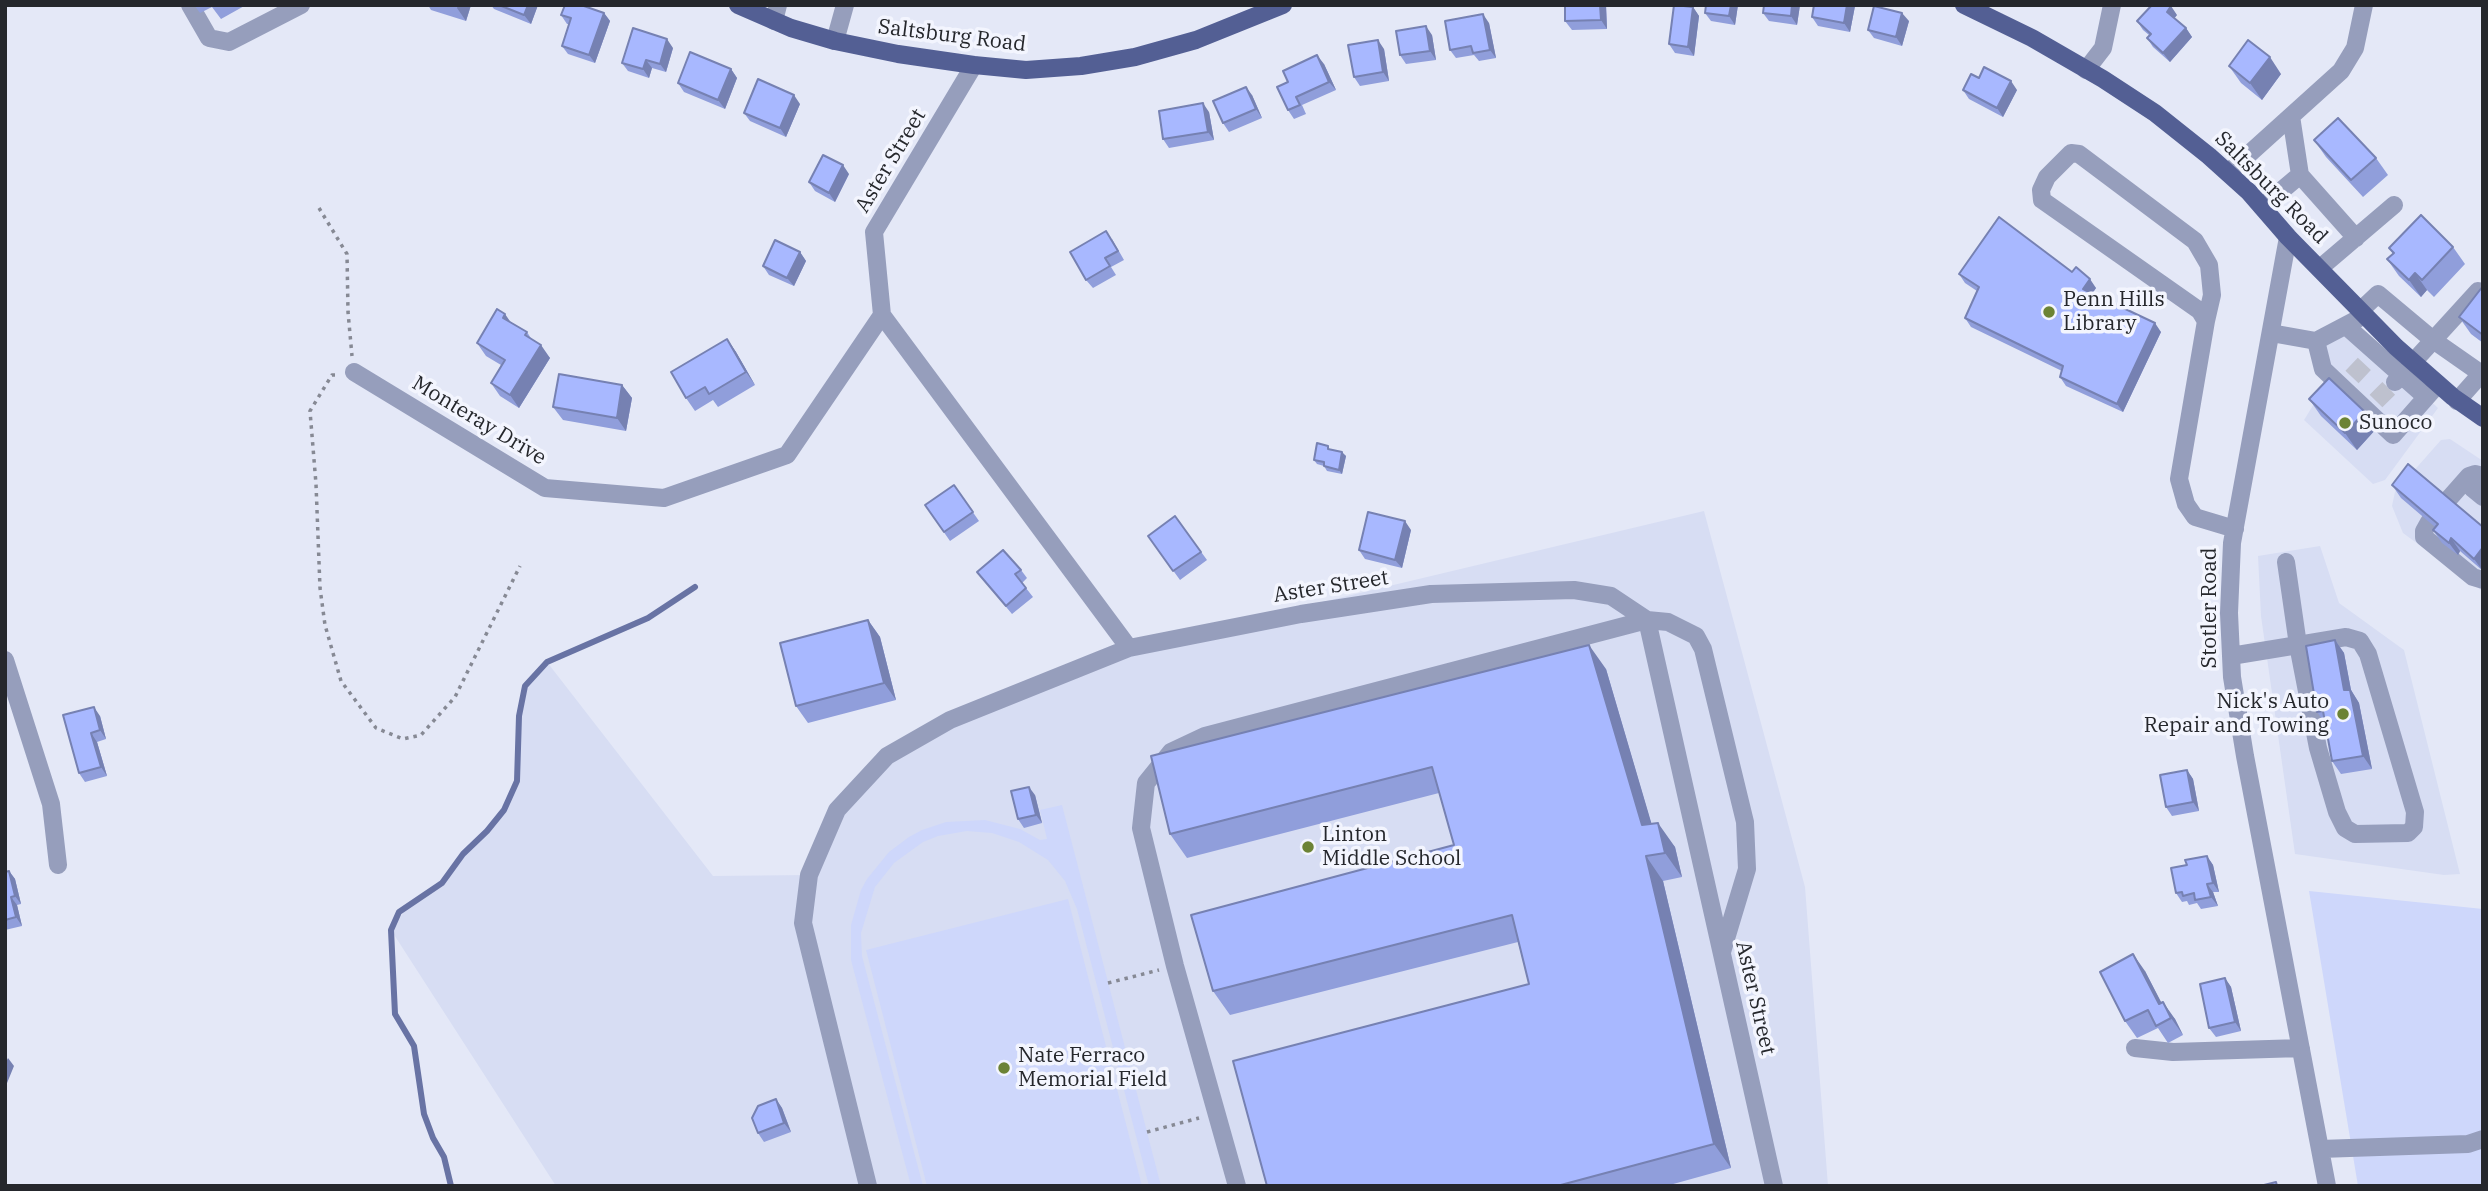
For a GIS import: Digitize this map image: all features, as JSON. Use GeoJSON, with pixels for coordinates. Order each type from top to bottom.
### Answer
{"type":"FeatureCollection","features":[{"type":"Feature","properties":{"kind":"main road","name":"Saltsburg Road"},"geometry":{"type":"LineString","coordinates":[[738,5],[776,13],[835,41],[898,54],[1026,70],[1081,66],[1135,57],[1195,40],[1283,5]]}},
{"type":"Feature","properties":{"kind":"main road","name":"Saltsburg Road"},"geometry":{"type":"LineString","coordinates":[[1971,7],[2021,32],[2155,113],[2228,173],[2262,206],[2288,237],[2413,362],[2432,391],[2458,401],[2483,418]]}},
{"type":"Feature","properties":{"kind":"street"},"geometry":{"type":"LineString","coordinates":[[190,5],[209,38],[229,42],[301,5]]}},
{"type":"Feature","properties":{"kind":"street"},"geometry":{"type":"LineString","coordinates":[[835,41],[845,5]]}},
{"type":"Feature","properties":{"kind":"street"},"geometry":{"type":"LineString","coordinates":[[2086,70],[2103,48],[2112,5]]}},
{"type":"Feature","properties":{"kind":"street"},"geometry":{"type":"LineString","coordinates":[[2228,173],[2341,71],[2355,48],[2364,5]]}},
{"type":"Feature","properties":{"kind":"street","name":"Aster Street"},"geometry":{"type":"LineString","coordinates":[[882,315],[874,232],[974,65]]}},
{"type":"Feature","properties":{"kind":"street"},"geometry":{"type":"LineString","coordinates":[[2291,116],[2300,175],[2356,238]]}},
{"type":"Feature","properties":{"kind":"street"},"geometry":{"type":"LineString","coordinates":[[2206,321],[2200,311],[2042,201],[2041,190],[2047,177],[2071,153],[2079,154],[2196,241],[2209,265],[2212,295],[2179,480],[2186,504],[2195,517],[2235,529]]}},
{"type":"Feature","properties":{"kind":"street"},"geometry":{"type":"LineString","coordinates":[[2262,206],[2300,175]]}},
{"type":"Feature","properties":{"kind":"street"},"geometry":{"type":"LineString","coordinates":[[2320,268],[2394,205]]}},
{"type":"Feature","properties":{"kind":"street","name":"Stotler Road"},"geometry":{"type":"LineString","coordinates":[[2288,237],[2235,529],[2229,613],[2231,656],[2245,756],[2326,1186]]}},
{"type":"Feature","properties":{"kind":"street"},"geometry":{"type":"LineString","coordinates":[[2398,378],[2478,291]]}},
{"type":"Feature","properties":{"kind":"street"},"geometry":{"type":"LineString","coordinates":[[2271,333],[2316,341],[2346,326],[2363,313],[2378,294],[2433,340],[2482,374],[2458,401]]}},
{"type":"Feature","properties":{"kind":"street"},"geometry":{"type":"LineString","coordinates":[[882,315],[1129,648]]}},
{"type":"Feature","properties":{"kind":"street","name":"Monteray Drive"},"geometry":{"type":"LineString","coordinates":[[354,372],[545,488],[664,498],[787,454],[882,315]]}},
{"type":"Feature","properties":{"kind":"street"},"geometry":{"type":"LineString","coordinates":[[2316,341],[2323,369],[2348,383],[2372,406],[2393,435],[2432,391],[2398,378],[2371,356],[2346,326]]}},
{"type":"Feature","properties":{"kind":"street"},"geometry":{"type":"LineString","coordinates":[[2371,356],[2388,338]]}},
{"type":"Feature","properties":{"kind":"street"},"geometry":{"type":"LineString","coordinates":[[2446,502],[2469,476],[2475,474],[2479,487]]}},
{"type":"Feature","properties":{"kind":"street"},"geometry":{"type":"LineString","coordinates":[[2429,522],[2424,537],[2473,577],[2483,580]]}},
{"type":"Feature","properties":{"kind":"street"},"geometry":{"type":"LineString","coordinates":[[2231,656],[2298,645],[2346,637],[2360,641],[2368,654],[2415,812],[2414,827],[2409,833],[2355,834],[2345,828],[2337,812],[2318,748],[2298,645],[2286,562]]}},
{"type":"Feature","properties":{"kind":"street","name":"Aster Street"},"geometry":{"type":"LineString","coordinates":[[868,1186],[803,923],[809,875],[837,810],[887,756],[950,720],[1129,648],[1301,614],[1431,594],[1574,590],[1611,596],[1647,620],[1774,1186]]}},
{"type":"Feature","properties":{"kind":"street"},"geometry":{"type":"LineString","coordinates":[[1237,1186],[1175,966],[1141,828],[1146,783],[1171,752],[1205,736],[1647,620],[1668,622],[1685,628],[1696,636],[1703,649],[1745,822],[1747,869],[1722,952]]}},
{"type":"Feature","properties":{"kind":"street"},"geometry":{"type":"LineString","coordinates":[[5,660],[51,804],[58,865]]}},
{"type":"Feature","properties":{"kind":"street"},"geometry":{"type":"LineString","coordinates":[[2135,1048],[2173,1052],[2301,1048]]}},
{"type":"Feature","properties":{"kind":"street"},"geometry":{"type":"LineString","coordinates":[[2320,1149],[2468,1144],[2483,1139]]}},
{"type":"Feature","properties":{"kind":"path"},"geometry":{"type":"LineString","coordinates":[[319,208],[347,254],[348,312],[354,372],[331,375],[310,411],[320,588],[325,625],[341,681],[376,728],[403,739],[421,735],[455,697],[520,566]]}},
{"type":"Feature","properties":{"kind":"path"},"geometry":{"type":"LineString","coordinates":[[1108,983],[1175,966]]}},
{"type":"Feature","properties":{"kind":"path"},"geometry":{"type":"LineString","coordinates":[[1147,1132],[1217,1113]]}},
{"type":"Feature","properties":{"kind":"shaded area"},"geometry":{"type":"Polygon","coordinates":[[[2344,320],[2438,408],[2385,480],[2373,484],[2304,420],[2325,386],[2309,347],[2344,320]]]}},
{"type":"Feature","properties":{"kind":"shaded area"},"geometry":{"type":"Polygon","coordinates":[[[2450,439],[2483,461],[2482,591],[2403,533],[2392,506],[2395,492],[2441,440],[2450,439]]]}},
{"type":"Feature","properties":{"kind":"shaded area","name":"Linton Middle School"},"geometry":{"type":"Polygon","coordinates":[[[1704,511],[1805,887],[1828,1186],[556,1186],[391,930],[409,905],[442,883],[463,854],[504,810],[517,781],[525,686],[547,662],[713,876],[808,875],[828,829],[887,756],[1129,648],[1704,511]]]}},
{"type":"Feature","properties":{"kind":"shaded area"},"geometry":{"type":"Polygon","coordinates":[[[2320,546],[2339,603],[2404,650],[2460,874],[2444,875],[2295,854],[2261,616],[2258,556],[2320,546]]]}},
{"type":"Feature","properties":{"kind":"shaded area"},"geometry":{"type":"Polygon","coordinates":[[[1062,805],[1161,1186],[1149,1186],[1077,909],[1065,881],[1048,860],[1019,842],[992,833],[967,831],[938,836],[923,842],[894,863],[875,887],[861,933],[862,956],[923,1186],[911,1186],[851,960],[851,925],[861,890],[889,852],[922,830],[946,822],[985,820],[1020,829],[1040,840],[1047,839],[1040,810],[1062,805]]]}},
{"type":"Feature","properties":{"kind":"shaded area"},"geometry":{"type":"Polygon","coordinates":[[[2309,891],[2483,909],[2481,1186],[2358,1186],[2309,891]]]}},
{"type":"Feature","properties":{"kind":"shaded area","name":"Nate Ferraco Memorial Field"},"geometry":{"type":"Polygon","coordinates":[[[1068,899],[1142,1186],[927,1186],[866,950],[1068,899]]]}},
{"type":"Feature","properties":{"kind":"building"},"geometry":{"type":"Polygon","coordinates":[[[499,5],[528,5],[524,15],[499,5]]]}},
{"type":"Feature","properties":{"kind":"building"},"geometry":{"type":"Polygon","coordinates":[[[565,5],[581,5],[604,13],[589,55],[562,46],[571,18],[561,15],[565,5]]]}},
{"type":"Feature","properties":{"kind":"building"},"geometry":{"type":"Polygon","coordinates":[[[1565,5],[1600,5],[1601,20],[1565,21],[1565,5]]]}},
{"type":"Feature","properties":{"kind":"building"},"geometry":{"type":"Polygon","coordinates":[[[1674,5],[1693,7],[1688,47],[1669,44],[1674,5]]]}},
{"type":"Feature","properties":{"kind":"building"},"geometry":{"type":"Polygon","coordinates":[[[1706,5],[1731,5],[1729,16],[1705,13],[1706,5]]]}},
{"type":"Feature","properties":{"kind":"building"},"geometry":{"type":"Polygon","coordinates":[[[1764,5],[1792,5],[1791,16],[1763,13],[1764,5]]]}},
{"type":"Feature","properties":{"kind":"building"},"geometry":{"type":"Polygon","coordinates":[[[1814,5],[1847,5],[1844,23],[1812,17],[1814,5]]]}},
{"type":"Feature","properties":{"kind":"building"},"geometry":{"type":"Polygon","coordinates":[[[2152,5],[2170,5],[2167,12],[2186,28],[2163,53],[2147,38],[2151,34],[2137,21],[2152,5]]]}},
{"type":"Feature","properties":{"kind":"building"},"geometry":{"type":"Polygon","coordinates":[[[1874,6],[1902,13],[1896,37],[1868,30],[1874,6]]]}},
{"type":"Feature","properties":{"kind":"building"},"geometry":{"type":"Polygon","coordinates":[[[1483,14],[1490,50],[1473,53],[1471,46],[1450,50],[1445,21],[1483,14]]]}},
{"type":"Feature","properties":{"kind":"building"},"geometry":{"type":"Polygon","coordinates":[[[1426,26],[1430,51],[1400,55],[1396,31],[1426,26]]]}},
{"type":"Feature","properties":{"kind":"building"},"geometry":{"type":"Polygon","coordinates":[[[633,28],[667,39],[660,64],[646,60],[643,69],[622,63],[633,28]]]}},
{"type":"Feature","properties":{"kind":"building"},"geometry":{"type":"Polygon","coordinates":[[[1378,40],[1383,72],[1354,77],[1348,45],[1378,40]]]}},
{"type":"Feature","properties":{"kind":"building"},"geometry":{"type":"Polygon","coordinates":[[[2248,40],[2270,57],[2250,83],[2229,66],[2248,40]]]}},
{"type":"Feature","properties":{"kind":"building"},"geometry":{"type":"Polygon","coordinates":[[[690,52],[731,69],[718,100],[678,83],[690,52]]]}},
{"type":"Feature","properties":{"kind":"building"},"geometry":{"type":"Polygon","coordinates":[[[1317,55],[1329,82],[1296,97],[1300,105],[1288,110],[1277,87],[1288,82],[1283,71],[1317,55]]]}},
{"type":"Feature","properties":{"kind":"building"},"geometry":{"type":"Polygon","coordinates":[[[1984,67],[2011,81],[1997,108],[1963,90],[1971,74],[1979,78],[1984,67]]]}},
{"type":"Feature","properties":{"kind":"building"},"geometry":{"type":"Polygon","coordinates":[[[758,79],[794,95],[780,128],[744,113],[758,79]]]}},
{"type":"Feature","properties":{"kind":"building"},"geometry":{"type":"Polygon","coordinates":[[[1246,87],[1256,109],[1223,123],[1213,101],[1246,87]]]}},
{"type":"Feature","properties":{"kind":"building"},"geometry":{"type":"Polygon","coordinates":[[[1203,103],[1208,132],[1163,139],[1159,111],[1203,103]]]}},
{"type":"Feature","properties":{"kind":"building"},"geometry":{"type":"Polygon","coordinates":[[[2338,118],[2376,158],[2351,180],[2314,140],[2338,118]]]}},
{"type":"Feature","properties":{"kind":"building"},"geometry":{"type":"Polygon","coordinates":[[[823,155],[843,165],[829,193],[809,182],[823,155]]]}},
{"type":"Feature","properties":{"kind":"building"},"geometry":{"type":"Polygon","coordinates":[[[2421,215],[2453,247],[2422,280],[2415,273],[2409,280],[2387,259],[2394,253],[2389,248],[2421,215]]]}},
{"type":"Feature","properties":{"kind":"building","name":"Penn Hills Library"},"geometry":{"type":"Polygon","coordinates":[[[1999,217],[2072,272],[2076,267],[2090,279],[2083,289],[2155,323],[2117,404],[2060,377],[2063,366],[1965,318],[1979,287],[1959,274],[1999,217]]]}},
{"type":"Feature","properties":{"kind":"building"},"geometry":{"type":"Polygon","coordinates":[[[1106,231],[1118,251],[1105,258],[1110,266],[1086,280],[1070,252],[1106,231]]]}},
{"type":"Feature","properties":{"kind":"building"},"geometry":{"type":"Polygon","coordinates":[[[775,240],[800,252],[787,278],[763,266],[775,240]]]}},
{"type":"Feature","properties":{"kind":"building"},"geometry":{"type":"Polygon","coordinates":[[[2483,286],[2483,335],[2459,317],[2483,286]]]}},
{"type":"Feature","properties":{"kind":"building"},"geometry":{"type":"Polygon","coordinates":[[[497,309],[505,314],[503,318],[527,332],[525,335],[541,345],[510,395],[491,383],[505,360],[477,343],[497,309]]]}},
{"type":"Feature","properties":{"kind":"building"},"geometry":{"type":"Polygon","coordinates":[[[727,339],[746,372],[709,394],[705,387],[686,398],[671,372],[727,339]]]}},
{"type":"Feature","properties":{"kind":"building"},"geometry":{"type":"Polygon","coordinates":[[[559,374],[622,385],[617,418],[553,407],[559,374]]]}},
{"type":"Feature","properties":{"kind":"building"},"geometry":{"type":"Polygon","coordinates":[[[2329,378],[2365,412],[2345,433],[2309,399],[2329,378]]]}},
{"type":"Feature","properties":{"kind":"building"},"geometry":{"type":"Polygon","coordinates":[[[1317,443],[1342,452],[1339,470],[1314,460],[1317,443]]]}},
{"type":"Feature","properties":{"kind":"building"},"geometry":{"type":"Polygon","coordinates":[[[2408,464],[2483,527],[2483,547],[2474,559],[2451,538],[2449,543],[2433,530],[2438,524],[2392,485],[2408,464]]]}},
{"type":"Feature","properties":{"kind":"building"},"geometry":{"type":"Polygon","coordinates":[[[954,485],[973,512],[944,532],[925,505],[954,485]]]}},
{"type":"Feature","properties":{"kind":"building"},"geometry":{"type":"Polygon","coordinates":[[[1368,512],[1405,521],[1395,560],[1359,550],[1368,512]]]}},
{"type":"Feature","properties":{"kind":"building"},"geometry":{"type":"Polygon","coordinates":[[[1175,516],[1201,552],[1173,571],[1148,536],[1175,516]]]}},
{"type":"Feature","properties":{"kind":"building"},"geometry":{"type":"Polygon","coordinates":[[[1003,550],[1021,570],[1015,574],[1026,588],[1006,606],[977,572],[1003,550]]]}},
{"type":"Feature","properties":{"kind":"building"},"geometry":{"type":"Polygon","coordinates":[[[868,620],[884,683],[796,706],[780,643],[868,620]]]}},
{"type":"Feature","properties":{"kind":"building","name":"Nick's Auto Repair and Towing"},"geometry":{"type":"Polygon","coordinates":[[[2335,640],[2344,690],[2350,690],[2363,756],[2332,761],[2323,711],[2317,712],[2306,646],[2335,640]]]}},
{"type":"Feature","properties":{"kind":"building","name":"Linton Middle School"},"geometry":{"type":"Polygon","coordinates":[[[1589,645],[1642,825],[1658,823],[1665,853],[1646,856],[1714,1144],[1557,1186],[1267,1186],[1233,1061],[1529,984],[1512,915],[1213,991],[1191,915],[1454,845],[1432,767],[1170,834],[1151,756],[1589,645]]]}},
{"type":"Feature","properties":{"kind":"building"},"geometry":{"type":"Polygon","coordinates":[[[94,707],[100,730],[91,733],[101,767],[79,773],[63,715],[94,707]]]}},
{"type":"Feature","properties":{"kind":"building"},"geometry":{"type":"Polygon","coordinates":[[[2187,770],[2193,802],[2166,807],[2160,775],[2187,770]]]}},
{"type":"Feature","properties":{"kind":"building"},"geometry":{"type":"Polygon","coordinates":[[[1029,787],[1036,815],[1018,819],[1011,791],[1029,787]]]}},
{"type":"Feature","properties":{"kind":"building"},"geometry":{"type":"Polygon","coordinates":[[[2207,856],[2213,883],[2207,884],[2211,897],[2195,900],[2194,893],[2183,896],[2182,892],[2176,893],[2171,868],[2187,865],[2185,860],[2207,856]]]}},
{"type":"Feature","properties":{"kind":"building"},"geometry":{"type":"Polygon","coordinates":[[[9,871],[15,896],[11,897],[16,917],[5,920],[5,872],[9,871]]]}},
{"type":"Feature","properties":{"kind":"building"},"geometry":{"type":"Polygon","coordinates":[[[2133,954],[2159,1004],[2163,1002],[2171,1018],[2156,1026],[2148,1010],[2125,1021],[2100,972],[2133,954]]]}},
{"type":"Feature","properties":{"kind":"building"},"geometry":{"type":"Polygon","coordinates":[[[2225,978],[2235,1022],[2209,1028],[2200,984],[2225,978]]]}},
{"type":"Feature","properties":{"kind":"building"},"geometry":{"type":"Polygon","coordinates":[[[776,1099],[784,1123],[758,1133],[752,1118],[758,1106],[776,1099]]]}},
{"type":"Feature","properties":{"kind":"building"},"geometry":{"type":"Polygon","coordinates":[[[2276,1182],[2277,1186],[2260,1186],[2276,1182]]]}},
{"type":"Feature","properties":{"kind":"waterway"},"geometry":{"type":"LineString","coordinates":[[451,1186],[444,1157],[424,1114],[414,1046],[395,1014],[391,930],[399,912],[442,883],[463,854],[504,810],[517,781],[519,716],[525,686],[547,662],[648,618],[695,587]]}},
{"type":"Feature","properties":{"kind":"tunnel"},"geometry":{"type":"LineString","coordinates":[[2352,377],[2368,360]]}},
{"type":"Feature","properties":{"kind":"tunnel"},"geometry":{"type":"LineString","coordinates":[[2376,401],[2395,382]]}},
{"type":"Feature","properties":{"kind":"place","name":"Penn Hills Library"},"geometry":{"type":"Point","coordinates":[2049,312]}},
{"type":"Feature","properties":{"kind":"place","name":"Sunoco"},"geometry":{"type":"Point","coordinates":[2345,423]}},
{"type":"Feature","properties":{"kind":"place","name":"Nick's Auto Repair and Towing"},"geometry":{"type":"Point","coordinates":[2343,714]}},
{"type":"Feature","properties":{"kind":"place","name":"Linton Middle School"},"geometry":{"type":"Point","coordinates":[1308,847]}},
{"type":"Feature","properties":{"kind":"place","name":"Nate Ferraco Memorial Field"},"geometry":{"type":"Point","coordinates":[1004,1068]}}]}
